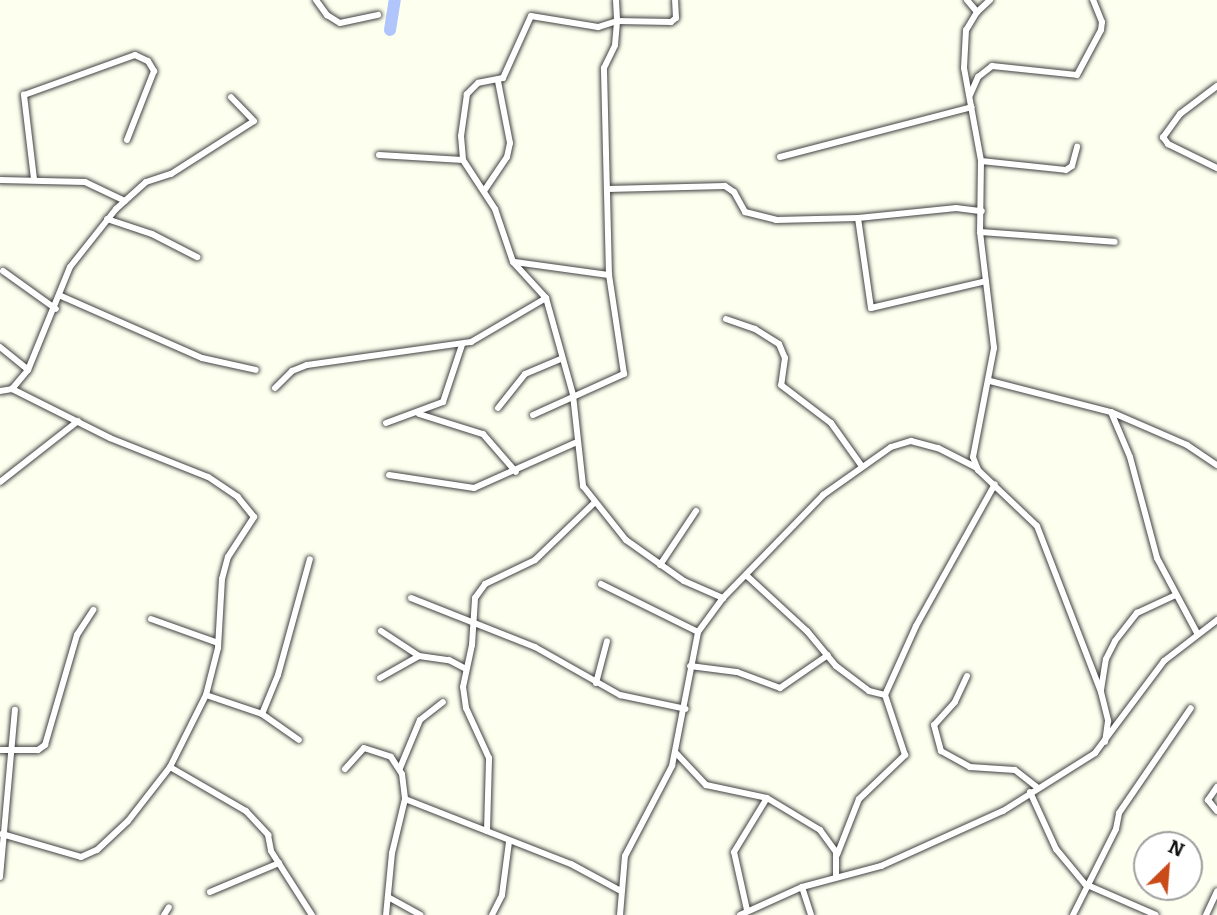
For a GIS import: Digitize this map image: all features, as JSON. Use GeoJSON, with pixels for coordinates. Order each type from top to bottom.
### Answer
{"type":"FeatureCollection","features":[{"type":"Feature","properties":{"kind":"street"},"geometry":{"type":"LineString","coordinates":[[316,0],[327,15],[340,23],[378,15]]}},
{"type":"Feature","properties":{"kind":"street"},"geometry":{"type":"LineString","coordinates":[[533,415],[624,374],[609,275],[604,68],[615,45],[616,0]]}},
{"type":"Feature","properties":{"kind":"street"},"geometry":{"type":"LineString","coordinates":[[484,191],[507,157],[510,143],[508,112],[498,81],[531,16],[583,26],[617,21],[671,22],[676,18],[675,0]]}},
{"type":"Feature","properties":{"kind":"street"},"geometry":{"type":"LineString","coordinates":[[967,0],[976,12]]}},
{"type":"Feature","properties":{"kind":"street"},"geometry":{"type":"LineString","coordinates":[[978,470],[972,447],[990,381],[994,348],[980,232],[981,161],[964,68],[966,30],[976,12],[990,0]]}},
{"type":"Feature","properties":{"kind":"street"},"geometry":{"type":"LineString","coordinates":[[969,96],[978,77],[992,66],[1077,75],[1101,30],[1092,0],[1084,0]]}},
{"type":"Feature","properties":{"kind":"street"},"geometry":{"type":"LineString","coordinates":[[34,179],[24,95],[135,55],[148,61],[154,71],[127,139]]}},
{"type":"Feature","properties":{"kind":"street"},"geometry":{"type":"LineString","coordinates":[[498,81],[478,83],[467,94],[461,136],[463,160],[484,191],[513,262],[546,299],[560,359],[573,395],[575,443],[583,486],[626,540],[660,565],[723,598]]}},
{"type":"Feature","properties":{"kind":"street"},"geometry":{"type":"LineString","coordinates":[[1217,86],[1180,114],[1163,137],[1168,144],[1217,168]]}},
{"type":"Feature","properties":{"kind":"street"},"geometry":{"type":"LineString","coordinates":[[12,389],[28,370],[56,309],[70,267],[107,219],[146,182],[171,174],[217,143],[247,129],[254,121],[252,115],[232,97]]}},
{"type":"Feature","properties":{"kind":"street"},"geometry":{"type":"LineString","coordinates":[[780,157],[972,107]]}},
{"type":"Feature","properties":{"kind":"street"},"geometry":{"type":"LineString","coordinates":[[981,161],[1066,170],[1072,166],[1077,148]]}},
{"type":"Feature","properties":{"kind":"street"},"geometry":{"type":"LineString","coordinates":[[379,155],[463,160]]}},
{"type":"Feature","properties":{"kind":"street"},"geometry":{"type":"LineString","coordinates":[[0,180],[34,179],[94,184],[125,201]]}},
{"type":"Feature","properties":{"kind":"street"},"geometry":{"type":"LineString","coordinates":[[608,189],[724,186],[734,192],[745,212],[762,217],[858,218],[956,208],[982,211]]}},
{"type":"Feature","properties":{"kind":"street"},"geometry":{"type":"LineString","coordinates":[[858,218],[871,307],[986,281]]}},
{"type":"Feature","properties":{"kind":"street"},"geometry":{"type":"LineString","coordinates":[[107,219],[152,234],[197,257]]}},
{"type":"Feature","properties":{"kind":"street"},"geometry":{"type":"LineString","coordinates":[[980,232],[1115,242]]}},
{"type":"Feature","properties":{"kind":"street"},"geometry":{"type":"LineString","coordinates":[[513,262],[609,275]]}},
{"type":"Feature","properties":{"kind":"street"},"geometry":{"type":"LineString","coordinates":[[3,271],[56,309]]}},
{"type":"Feature","properties":{"kind":"street"},"geometry":{"type":"LineString","coordinates":[[61,296],[202,358],[256,370]]}},
{"type":"Feature","properties":{"kind":"street"},"geometry":{"type":"LineString","coordinates":[[275,388],[292,371],[307,365],[462,345],[485,337],[546,299]]}},
{"type":"Feature","properties":{"kind":"street"},"geometry":{"type":"LineString","coordinates":[[726,319],[755,329],[779,344],[785,358],[781,384],[831,423],[861,465]]}},
{"type":"Feature","properties":{"kind":"street"},"geometry":{"type":"LineString","coordinates":[[386,423],[443,402],[462,345]]}},
{"type":"Feature","properties":{"kind":"street"},"geometry":{"type":"LineString","coordinates":[[0,347],[28,370]]}},
{"type":"Feature","properties":{"kind":"street"},"geometry":{"type":"LineString","coordinates":[[498,408],[525,374],[560,359]]}},
{"type":"Feature","properties":{"kind":"street"},"geometry":{"type":"LineString","coordinates":[[990,381],[1111,412],[1186,445],[1217,465]]}},
{"type":"Feature","properties":{"kind":"street"},"geometry":{"type":"LineString","coordinates":[[0,391],[12,389],[78,421],[208,477],[238,497],[254,517],[228,557],[218,592],[218,643],[206,695],[170,767],[128,821],[90,855],[81,857],[1,839]]}},
{"type":"Feature","properties":{"kind":"street"},"geometry":{"type":"LineString","coordinates":[[1111,412],[1173,596],[1197,633]]}},
{"type":"Feature","properties":{"kind":"street"},"geometry":{"type":"LineString","coordinates":[[417,413],[483,434],[516,472]]}},
{"type":"Feature","properties":{"kind":"street"},"geometry":{"type":"LineString","coordinates":[[0,482],[78,421]]}},
{"type":"Feature","properties":{"kind":"street"},"geometry":{"type":"LineString","coordinates":[[620,915],[625,856],[676,754],[698,632],[723,598],[823,495],[861,465],[911,441],[939,448],[978,470],[1037,526],[1101,692],[1108,720],[1105,742]]}},
{"type":"Feature","properties":{"kind":"street"},"geometry":{"type":"LineString","coordinates":[[388,475],[474,488],[516,472],[575,443]]}},
{"type":"Feature","properties":{"kind":"street"},"geometry":{"type":"LineString","coordinates":[[836,855],[845,843],[855,804],[905,755],[885,695],[916,626],[995,484]]}},
{"type":"Feature","properties":{"kind":"street"},"geometry":{"type":"LineString","coordinates":[[487,831],[491,769],[466,708],[466,669],[479,589],[535,560],[577,515],[595,502]]}},
{"type":"Feature","properties":{"kind":"street"},"geometry":{"type":"LineString","coordinates":[[660,565],[696,511]]}},
{"type":"Feature","properties":{"kind":"street"},"geometry":{"type":"LineString","coordinates":[[262,713],[278,675],[310,559]]}},
{"type":"Feature","properties":{"kind":"street"},"geometry":{"type":"LineString","coordinates":[[746,575],[851,679],[885,695]]}},
{"type":"Feature","properties":{"kind":"street"},"geometry":{"type":"LineString","coordinates":[[601,584],[698,632]]}},
{"type":"Feature","properties":{"kind":"street"},"geometry":{"type":"LineString","coordinates":[[1101,692],[1106,659],[1115,641],[1137,613],[1173,596]]}},
{"type":"Feature","properties":{"kind":"street"},"geometry":{"type":"LineString","coordinates":[[411,598],[550,654],[620,695],[686,709]]}},
{"type":"Feature","properties":{"kind":"street"},"geometry":{"type":"LineString","coordinates":[[0,750],[38,750],[46,743],[78,635],[93,610]]}},
{"type":"Feature","properties":{"kind":"street"},"geometry":{"type":"LineString","coordinates":[[151,619],[218,643]]}},
{"type":"Feature","properties":{"kind":"street"},"geometry":{"type":"LineString","coordinates":[[740,915],[802,887],[881,866],[992,817],[1105,742],[1164,661],[1217,620]]}},
{"type":"Feature","properties":{"kind":"street"},"geometry":{"type":"LineString","coordinates":[[381,631],[419,656],[449,660],[466,669]]}},
{"type":"Feature","properties":{"kind":"street"},"geometry":{"type":"LineString","coordinates":[[596,683],[607,641]]}},
{"type":"Feature","properties":{"kind":"street"},"geometry":{"type":"LineString","coordinates":[[690,666],[737,672],[780,688],[828,655]]}},
{"type":"Feature","properties":{"kind":"street"},"geometry":{"type":"LineString","coordinates":[[380,678],[419,656]]}},
{"type":"Feature","properties":{"kind":"street"},"geometry":{"type":"LineString","coordinates":[[967,676],[955,702],[934,725],[941,751],[970,767],[1015,771],[1038,788]]}},
{"type":"Feature","properties":{"kind":"street"},"geometry":{"type":"LineString","coordinates":[[206,695],[262,713],[299,740]]}},
{"type":"Feature","properties":{"kind":"street"},"geometry":{"type":"LineString","coordinates":[[400,768],[420,720],[443,702]]}},
{"type":"Feature","properties":{"kind":"street"},"geometry":{"type":"LineString","coordinates":[[1073,915],[1085,884],[1116,830],[1119,813],[1191,708]]}},
{"type":"Feature","properties":{"kind":"street"},"geometry":{"type":"LineString","coordinates":[[0,877],[1,839],[15,710]]}},
{"type":"Feature","properties":{"kind":"street"},"geometry":{"type":"LineString","coordinates":[[345,769],[364,748],[391,757],[400,768],[405,799],[392,853],[386,915]]}},
{"type":"Feature","properties":{"kind":"street"},"geometry":{"type":"LineString","coordinates":[[676,754],[706,785],[767,799],[828,836],[836,855],[836,877]]}},
{"type":"Feature","properties":{"kind":"street"},"geometry":{"type":"LineString","coordinates":[[170,767],[234,801],[268,835],[279,863],[309,914]]}},
{"type":"Feature","properties":{"kind":"street"},"geometry":{"type":"LineString","coordinates":[[1217,787],[1208,800],[1217,811]]}},
{"type":"Feature","properties":{"kind":"street"},"geometry":{"type":"LineString","coordinates":[[1030,792],[1056,849],[1085,884],[1151,914]]}},
{"type":"Feature","properties":{"kind":"street"},"geometry":{"type":"LineString","coordinates":[[405,799],[509,842],[572,864],[621,891]]}},
{"type":"Feature","properties":{"kind":"street"},"geometry":{"type":"LineString","coordinates":[[747,911],[734,852],[767,799]]}},
{"type":"Feature","properties":{"kind":"street"},"geometry":{"type":"LineString","coordinates":[[492,915],[502,894],[509,842]]}},
{"type":"Feature","properties":{"kind":"street"},"geometry":{"type":"LineString","coordinates":[[210,892],[279,863]]}},
{"type":"Feature","properties":{"kind":"street"},"geometry":{"type":"LineString","coordinates":[[802,887],[811,915]]}},
{"type":"Feature","properties":{"kind":"street"},"geometry":{"type":"LineString","coordinates":[[1206,915],[1217,891]]}},
{"type":"Feature","properties":{"kind":"street"},"geometry":{"type":"LineString","coordinates":[[388,897],[420,915]]}},
{"type":"Feature","properties":{"kind":"street"},"geometry":{"type":"LineString","coordinates":[[164,915],[169,907]]}},
{"type":"Feature","properties":{"kind":"waterway"},"geometry":{"type":"LineString","coordinates":[[390,30],[395,0]]}}]}
